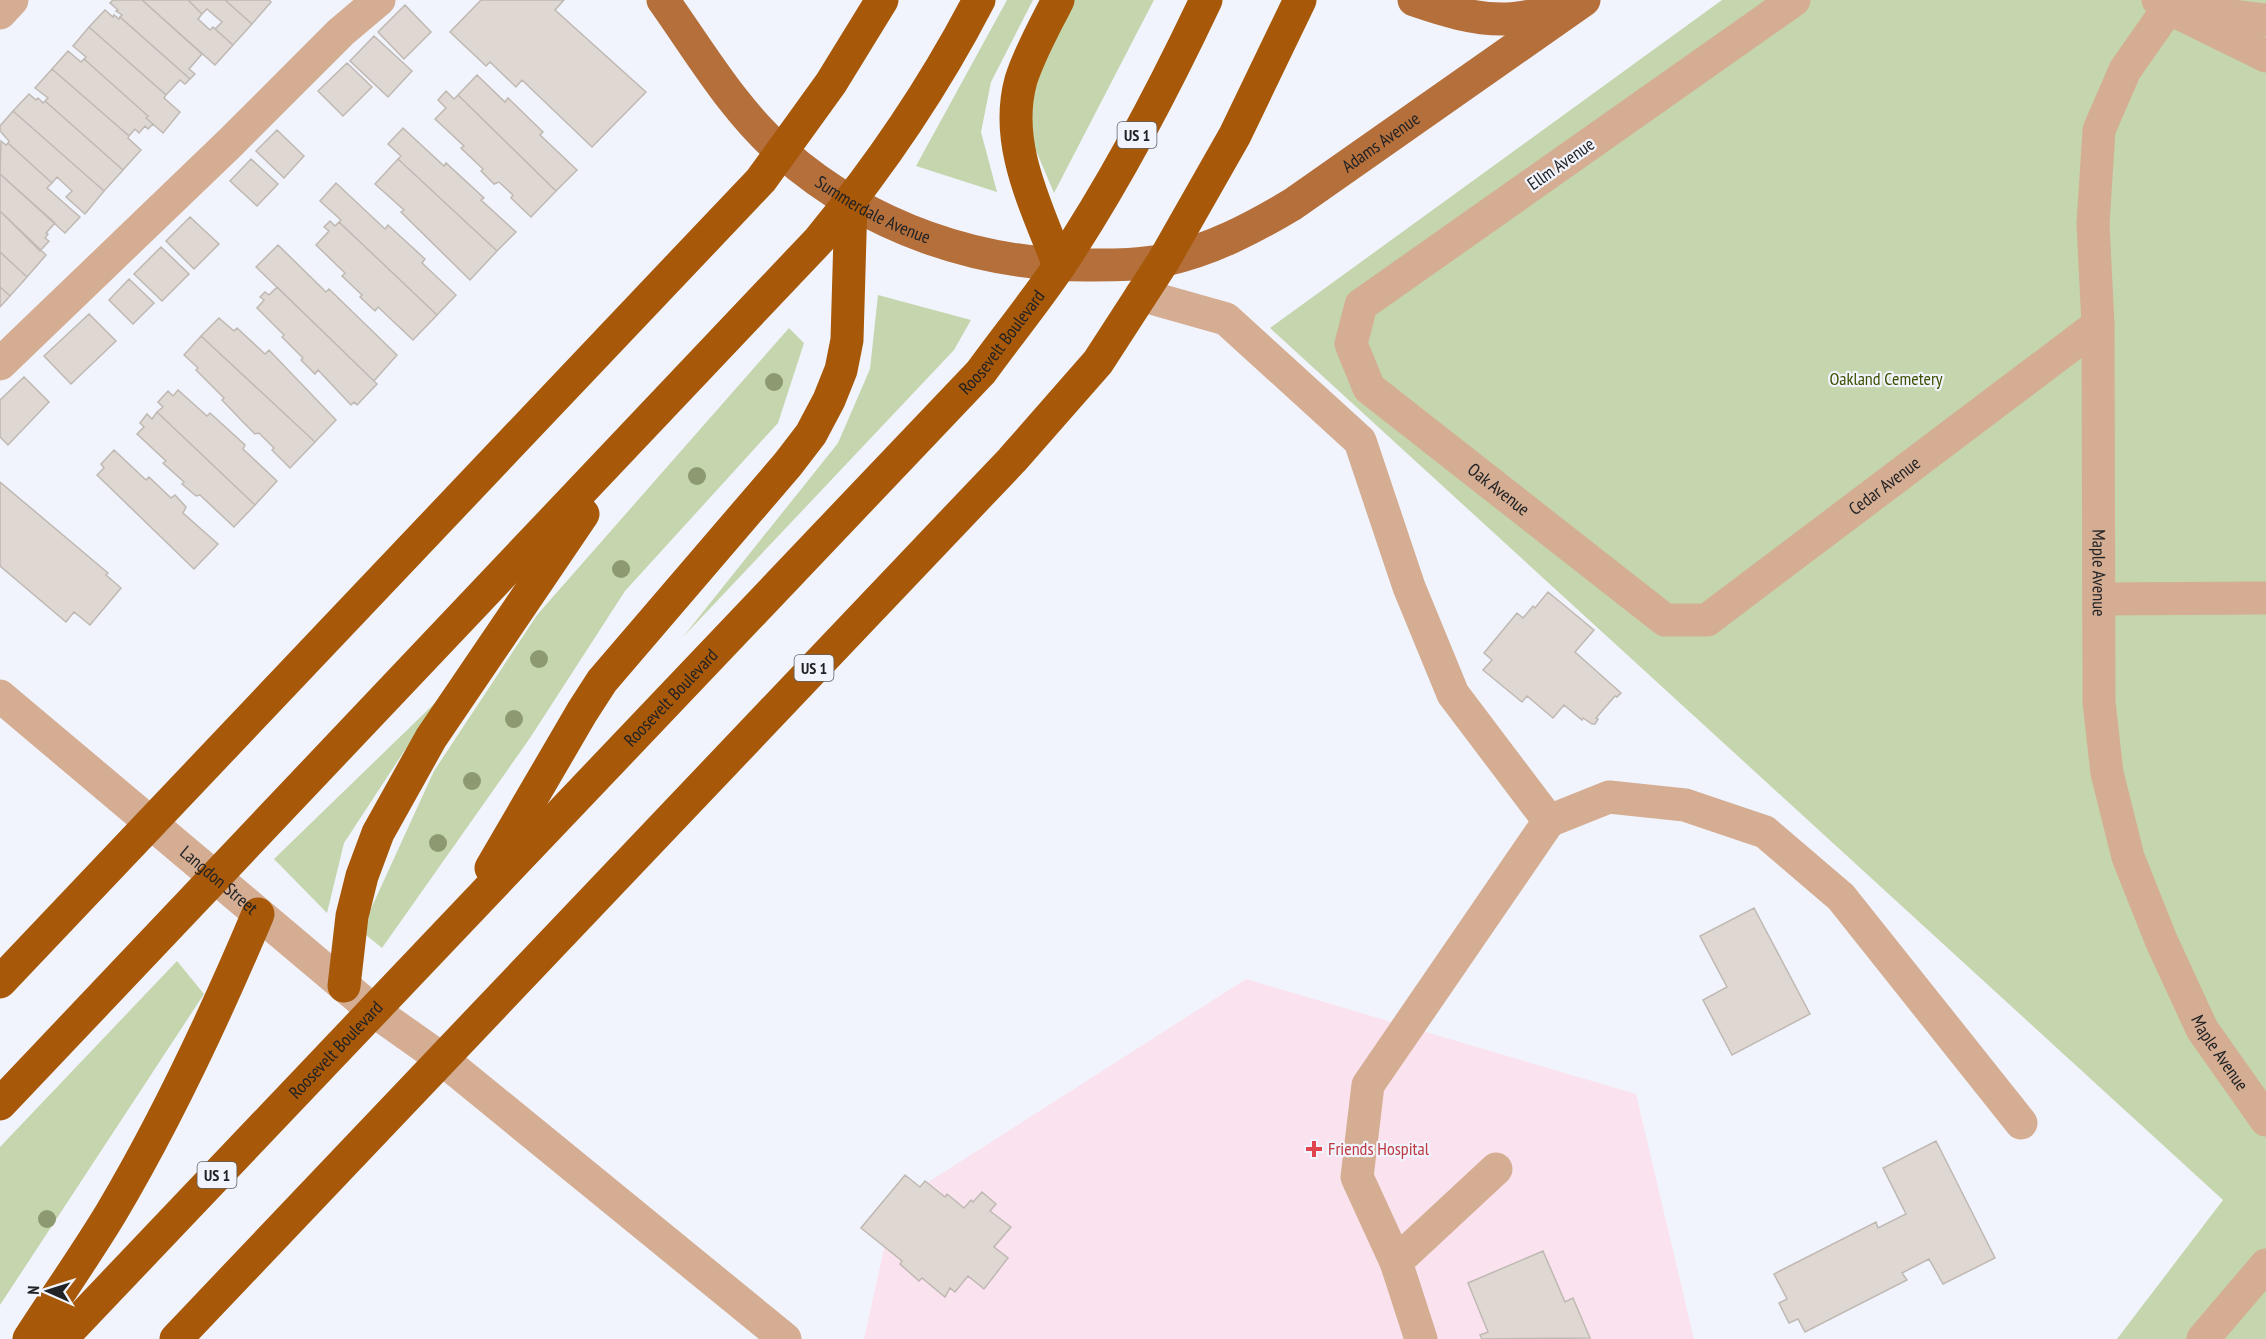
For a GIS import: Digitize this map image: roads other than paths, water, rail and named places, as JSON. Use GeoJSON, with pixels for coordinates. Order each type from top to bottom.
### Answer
{"type":"FeatureCollection","features":[{"type":"Feature","properties":{"kind":"highway"},"geometry":{"type":"LineString","coordinates":[[0,982],[753,188],[782,153],[831,83],[882,0]]}},
{"type":"Feature","properties":{"kind":"highway"},"geometry":{"type":"LineString","coordinates":[[0,1104],[638,434],[819,240],[851,201],[905,125],[979,0]]}},
{"type":"Feature","properties":{"kind":"highway"},"geometry":{"type":"LineString","coordinates":[[1058,0],[1029,58],[1021,82],[1016,106],[1016,130],[1025,176],[1059,266]]}},
{"type":"Feature","properties":{"kind":"highway","name":"Roosevelt Boulevard"},"geometry":{"type":"LineString","coordinates":[[61,1339],[981,372],[1059,266],[1104,195],[1144,123],[1206,0]]}},
{"type":"Feature","properties":{"kind":"highway","name":"US 1"},"geometry":{"type":"LineString","coordinates":[[176,1339],[1036,434],[1098,362],[1164,260],[1235,135],[1300,0]]}},
{"type":"Feature","properties":{"kind":"highway"},"geometry":{"type":"LineString","coordinates":[[464,916],[602,681],[789,464],[816,425],[841,370],[847,340],[851,201]]}},
{"type":"Feature","properties":{"kind":"highway"},"geometry":{"type":"LineString","coordinates":[[344,986],[346,948],[362,876],[378,833],[397,797],[430,738],[638,434]]}},
{"type":"Feature","properties":{"kind":"highway"},"geometry":{"type":"LineString","coordinates":[[29,1339],[111,1214],[145,1153],[219,1004],[258,914]]}},
{"type":"Feature","properties":{"kind":"main road","name":"Summerdale Avenue"},"geometry":{"type":"LineString","coordinates":[[663,0],[726,90],[782,153],[851,201],[898,226],[950,247],[1004,260],[1059,266],[1113,265],[1164,260]]}},
{"type":"Feature","properties":{"kind":"main road"},"geometry":{"type":"LineString","coordinates":[[1414,0],[1472,16],[1506,19],[1537,15],[1582,1]]}},
{"type":"Feature","properties":{"kind":"main road","name":"Adams Avenue"},"geometry":{"type":"LineString","coordinates":[[1164,260],[1215,245],[1283,210],[1582,1]]}},
{"type":"Feature","properties":{"kind":"street"},"geometry":{"type":"LineString","coordinates":[[0,13],[12,0]]}},
{"type":"Feature","properties":{"kind":"street"},"geometry":{"type":"LineString","coordinates":[[0,364],[341,33],[379,0]]}},
{"type":"Feature","properties":{"kind":"street","name":"Ellm Avenue"},"geometry":{"type":"LineString","coordinates":[[1351,344],[1361,305],[1794,0]]}},
{"type":"Feature","properties":{"kind":"street"},"geometry":{"type":"LineString","coordinates":[[2167,3],[2266,20]]}},
{"type":"Feature","properties":{"kind":"street"},"geometry":{"type":"LineString","coordinates":[[2167,3],[2266,56]]}},
{"type":"Feature","properties":{"kind":"street","name":"Maple Avenue"},"geometry":{"type":"LineString","coordinates":[[2167,3],[2125,70],[2099,130],[2093,224],[2098,325],[2099,702],[2105,761],[2128,856],[2161,940],[2202,1029],[2266,1120]]}},
{"type":"Feature","properties":{"kind":"street"},"geometry":{"type":"LineString","coordinates":[[1141,295],[1226,319],[1360,441],[1410,587],[1453,694],[1549,821]]}},
{"type":"Feature","properties":{"kind":"street","name":"Cedar Avenue"},"geometry":{"type":"LineString","coordinates":[[1665,620],[1707,620],[2098,325]]}},
{"type":"Feature","properties":{"kind":"street","name":"Oak Avenue"},"geometry":{"type":"LineString","coordinates":[[1351,344],[1369,388],[1665,620]]}},
{"type":"Feature","properties":{"kind":"street"},"geometry":{"type":"LineString","coordinates":[[2099,599],[2266,598]]}},
{"type":"Feature","properties":{"kind":"street","name":"Langdon Street"},"geometry":{"type":"LineString","coordinates":[[0,696],[374,1011],[442,1059],[785,1339]]}},
{"type":"Feature","properties":{"kind":"street"},"geometry":{"type":"LineString","coordinates":[[1421,1339],[1396,1262],[1357,1177],[1368,1085],[1549,821],[1609,797],[1685,804],[1765,832],[1841,897],[2021,1123]]}},
{"type":"Feature","properties":{"kind":"street"},"geometry":{"type":"LineString","coordinates":[[1396,1262],[1496,1169]]}},
{"type":"Feature","properties":{"kind":"street"},"geometry":{"type":"LineString","coordinates":[[2203,1339],[2266,1265]]}},
{"type":"Feature","properties":{"kind":"place","name":"Friends Hospital"},"geometry":{"type":"Point","coordinates":[1314,1149]}},
{"type":"Feature","properties":{"kind":"park label","name":"Oakland Cemetery"},"geometry":{"type":"Point","coordinates":[1886,379]}}]}
